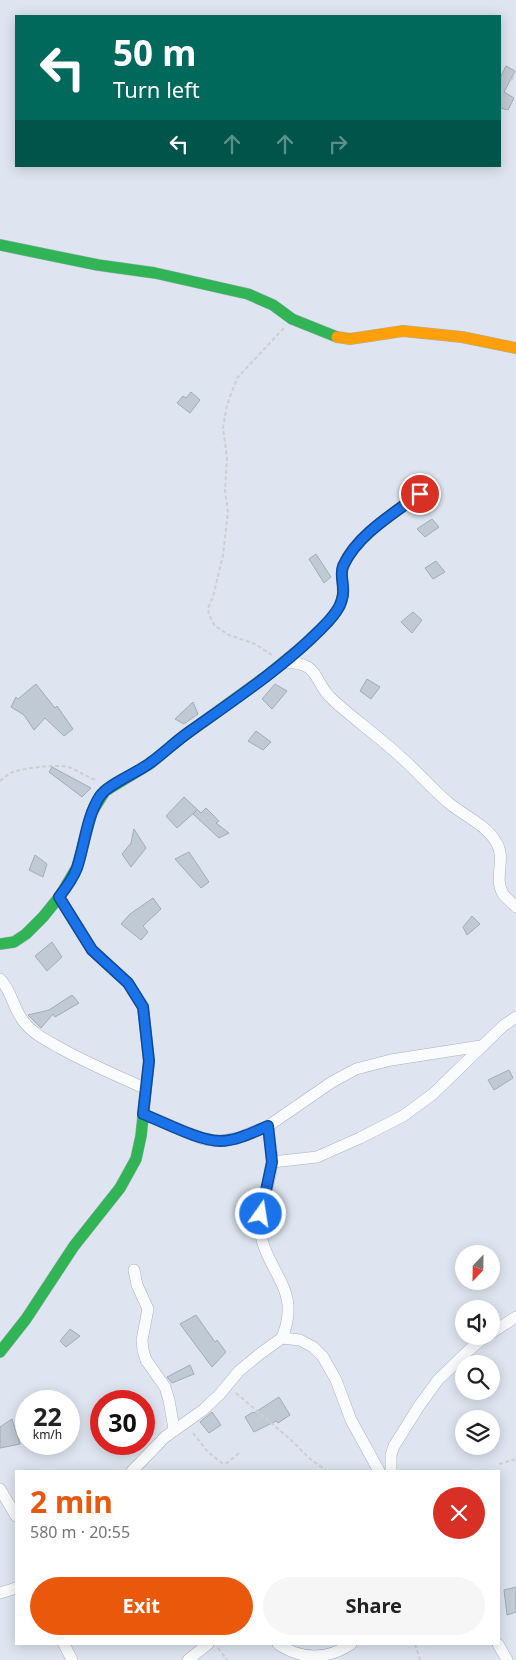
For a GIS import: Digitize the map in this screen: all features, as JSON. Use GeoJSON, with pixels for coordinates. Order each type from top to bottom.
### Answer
{"type":"FeatureCollection","features":[{"type":"Feature","properties":{"kind":"street"},"geometry":{"type":"LineString","coordinates":[[0,246],[98,265],[155,273],[248,294],[273,305],[292,318],[334,336],[350,339],[403,331],[462,337],[516,348]]}},
{"type":"Feature","properties":{"kind":"street"},"geometry":{"type":"LineString","coordinates":[[0,944],[17,941],[32,929],[70,883],[77,868],[86,828],[101,795],[115,783],[135,774],[151,763],[176,742],[222,710],[321,629],[337,612],[344,591],[341,572],[356,548],[367,534],[420,494]]}},
{"type":"Feature","properties":{"kind":"street"},"geometry":{"type":"LineString","coordinates":[[283,662],[298,662],[309,667],[316,674],[326,694],[402,757],[449,803],[483,828],[496,842],[501,854],[498,880],[503,894],[516,907]]}},
{"type":"Feature","properties":{"kind":"street"},"geometry":{"type":"LineString","coordinates":[[0,1352],[26,1319],[74,1246],[120,1188],[136,1159],[143,1114],[149,1061],[143,1007],[128,983],[92,950],[59,897]]}},
{"type":"Feature","properties":{"kind":"street"},"geometry":{"type":"LineString","coordinates":[[0,980],[7,987],[15,1009],[24,1023],[37,1035],[105,1071],[146,1089]]}},
{"type":"Feature","properties":{"kind":"street"},"geometry":{"type":"LineString","coordinates":[[272,1162],[318,1157],[402,1116],[433,1094],[503,1026],[516,1017]]}},
{"type":"Feature","properties":{"kind":"street"},"geometry":{"type":"LineString","coordinates":[[143,1114],[203,1139],[221,1141],[238,1138],[268,1126],[332,1082],[356,1069],[391,1060],[482,1046]]}},
{"type":"Feature","properties":{"kind":"street"},"geometry":{"type":"LineString","coordinates":[[268,1126],[272,1162],[261,1214],[261,1239],[267,1256],[281,1282],[287,1300],[288,1311],[282,1338]]}},
{"type":"Feature","properties":{"kind":"street"},"geometry":{"type":"LineString","coordinates":[[134,1270],[137,1285],[148,1309],[142,1340],[143,1350],[146,1360],[165,1387],[177,1427]]}},
{"type":"Feature","properties":{"kind":"street"},"geometry":{"type":"LineString","coordinates":[[500,1327],[516,1317]]}},
{"type":"Feature","properties":{"kind":"street"},"geometry":{"type":"LineString","coordinates":[[133,1470],[177,1427],[203,1410],[239,1371],[282,1338],[300,1340],[313,1347],[323,1357],[336,1380],[351,1420],[378,1470]]}},
{"type":"Feature","properties":{"kind":"street"},"geometry":{"type":"LineString","coordinates":[[390,1470],[391,1455],[394,1446],[419,1406],[438,1380],[475,1345]]}},
{"type":"Feature","properties":{"kind":"street"},"geometry":{"type":"LineString","coordinates":[[0,1489],[15,1514]]}},
{"type":"Feature","properties":{"kind":"street"},"geometry":{"type":"LineString","coordinates":[[0,1593],[15,1588]]}},
{"type":"Feature","properties":{"kind":"street"},"geometry":{"type":"LineString","coordinates":[[64,1645],[72,1660]]}},
{"type":"Feature","properties":{"kind":"street"},"geometry":{"type":"LineString","coordinates":[[188,1660],[207,1645]]}},
{"type":"Feature","properties":{"kind":"street"},"geometry":{"type":"LineString","coordinates":[[279,1645],[289,1652],[302,1656],[318,1656],[341,1651],[350,1645]]}},
{"type":"Feature","properties":{"kind":"street"},"geometry":{"type":"LineString","coordinates":[[499,1645],[507,1660]]}},
{"type":"Feature","properties":{"kind":"path"},"geometry":{"type":"LineString","coordinates":[[511,80],[516,75]]}},
{"type":"Feature","properties":{"kind":"path"},"geometry":{"type":"LineString","coordinates":[[283,662],[255,644],[229,635],[216,626],[209,616],[208,608],[213,597],[222,554],[228,512],[225,490],[226,458],[223,428],[227,404],[237,378],[292,318]]}},
{"type":"Feature","properties":{"kind":"path"},"geometry":{"type":"LineString","coordinates":[[0,781],[11,773],[30,768],[63,766],[101,782],[115,783]]}},
{"type":"Feature","properties":{"kind":"path"},"geometry":{"type":"LineString","coordinates":[[227,1386],[290,1439],[309,1458],[326,1470]]}},
{"type":"Feature","properties":{"kind":"path"},"geometry":{"type":"LineString","coordinates":[[177,1427],[192,1432],[208,1452],[222,1464],[227,1463],[239,1453]]}},
{"type":"Feature","properties":{"kind":"path"},"geometry":{"type":"LineString","coordinates":[[499,1464],[516,1459]]}},
{"type":"Feature","properties":{"kind":"path"},"geometry":{"type":"LineString","coordinates":[[215,1645],[227,1660]]}},
{"type":"Feature","properties":{"kind":"path"},"geometry":{"type":"LineString","coordinates":[[416,1645],[420,1660]]}},
{"type":"Feature","properties":{"kind":"building"},"geometry":{"type":"Polygon","coordinates":[[[506,66],[515,71],[504,92],[514,98],[508,110],[501,108],[501,76],[506,66]]]}},
{"type":"Feature","properties":{"kind":"building"},"geometry":{"type":"Polygon","coordinates":[[[191,392],[200,400],[190,413],[177,403],[183,396],[186,398],[191,392]]]}},
{"type":"Feature","properties":{"kind":"building"},"geometry":{"type":"Polygon","coordinates":[[[432,519],[439,527],[425,537],[417,529],[432,519]]]}},
{"type":"Feature","properties":{"kind":"building"},"geometry":{"type":"Polygon","coordinates":[[[316,554],[331,577],[324,583],[309,559],[316,554]]]}},
{"type":"Feature","properties":{"kind":"building"},"geometry":{"type":"Polygon","coordinates":[[[436,561],[445,572],[433,579],[425,568],[436,561]]]}},
{"type":"Feature","properties":{"kind":"building"},"geometry":{"type":"Polygon","coordinates":[[[413,612],[422,620],[412,633],[401,622],[413,612]]]}},
{"type":"Feature","properties":{"kind":"building"},"geometry":{"type":"Polygon","coordinates":[[[367,679],[380,687],[371,699],[360,691],[367,679]]]}},
{"type":"Feature","properties":{"kind":"building"},"geometry":{"type":"Polygon","coordinates":[[[36,684],[55,708],[57,706],[73,729],[64,736],[45,718],[34,730],[24,715],[11,707],[16,697],[18,699],[36,684]]]}},
{"type":"Feature","properties":{"kind":"building"},"geometry":{"type":"Polygon","coordinates":[[[275,684],[287,691],[272,709],[262,699],[275,684]]]}},
{"type":"Feature","properties":{"kind":"building"},"geometry":{"type":"Polygon","coordinates":[[[193,702],[198,714],[184,724],[175,719],[193,702]]]}},
{"type":"Feature","properties":{"kind":"building"},"geometry":{"type":"Polygon","coordinates":[[[256,731],[271,742],[263,750],[248,741],[256,731]]]}},
{"type":"Feature","properties":{"kind":"building"},"geometry":{"type":"Polygon","coordinates":[[[52,767],[91,788],[82,797],[49,772],[52,767]]]}},
{"type":"Feature","properties":{"kind":"building"},"geometry":{"type":"Polygon","coordinates":[[[184,797],[201,813],[206,808],[219,821],[216,823],[229,833],[219,838],[193,814],[197,810],[177,828],[166,816],[184,797]]]}},
{"type":"Feature","properties":{"kind":"building"},"geometry":{"type":"Polygon","coordinates":[[[134,829],[146,848],[131,867],[122,854],[131,843],[134,829]]]}},
{"type":"Feature","properties":{"kind":"building"},"geometry":{"type":"Polygon","coordinates":[[[189,852],[209,882],[201,888],[175,859],[189,852]]]}},
{"type":"Feature","properties":{"kind":"building"},"geometry":{"type":"Polygon","coordinates":[[[35,855],[47,864],[43,877],[29,870],[35,855]]]}},
{"type":"Feature","properties":{"kind":"building"},"geometry":{"type":"Polygon","coordinates":[[[153,898],[161,909],[143,926],[148,932],[141,940],[121,924],[130,914],[153,898]]]}},
{"type":"Feature","properties":{"kind":"building"},"geometry":{"type":"Polygon","coordinates":[[[472,916],[480,924],[467,935],[463,927],[472,916]]]}},
{"type":"Feature","properties":{"kind":"building"},"geometry":{"type":"Polygon","coordinates":[[[52,942],[62,957],[47,971],[35,956],[52,942]]]}},
{"type":"Feature","properties":{"kind":"building"},"geometry":{"type":"Polygon","coordinates":[[[72,995],[79,1003],[55,1017],[53,1014],[41,1028],[28,1015],[49,1010],[72,995]]]}},
{"type":"Feature","properties":{"kind":"building"},"geometry":{"type":"Polygon","coordinates":[[[509,1070],[513,1078],[494,1090],[488,1080],[509,1070]]]}},
{"type":"Feature","properties":{"kind":"building"},"geometry":{"type":"Polygon","coordinates":[[[196,1315],[215,1342],[217,1340],[226,1352],[212,1367],[180,1324],[196,1315]]]}},
{"type":"Feature","properties":{"kind":"building"},"geometry":{"type":"Polygon","coordinates":[[[70,1329],[80,1336],[66,1347],[60,1341],[70,1329]]]}},
{"type":"Feature","properties":{"kind":"building"},"geometry":{"type":"Polygon","coordinates":[[[190,1365],[194,1374],[172,1383],[167,1377],[190,1365]]]}},
{"type":"Feature","properties":{"kind":"building"},"geometry":{"type":"Polygon","coordinates":[[[279,1397],[290,1415],[278,1423],[276,1421],[254,1432],[245,1417],[279,1397]]]}},
{"type":"Feature","properties":{"kind":"building"},"geometry":{"type":"Polygon","coordinates":[[[212,1412],[221,1425],[209,1433],[200,1422],[212,1412]]]}},
{"type":"Feature","properties":{"kind":"building"},"geometry":{"type":"Polygon","coordinates":[[[12,1419],[15,1428],[15,1445],[0,1448],[0,1427],[12,1419]]]}},
{"type":"Feature","properties":{"kind":"building"},"geometry":{"type":"Polygon","coordinates":[[[516,1587],[516,1612],[507,1615],[504,1590],[516,1587]]]}},
{"type":"Feature","properties":{"kind":"traffic: fast"},"geometry":{"type":"LineString","coordinates":[[0,245],[98,265],[155,273],[248,294],[273,305],[292,319],[337,337]]}},
{"type":"Feature","properties":{"kind":"traffic: fast"},"geometry":{"type":"LineString","coordinates":[[0,944],[14,942],[26,934],[60,896],[77,867],[92,812],[105,791],[151,763],[177,741],[269,674],[303,646],[329,621],[340,606],[343,594],[342,573]]}},
{"type":"Feature","properties":{"kind":"traffic: fast"},"geometry":{"type":"LineString","coordinates":[[0,1352],[26,1319],[74,1246],[120,1188],[136,1159],[141,1136],[149,1061],[143,1007],[128,983],[92,950],[59,897]]}},
{"type":"Feature","properties":{"kind":"traffic: slow"},"geometry":{"type":"LineString","coordinates":[[337,337],[350,339],[403,331],[462,337],[516,348]]}},
{"type":"Feature","properties":{"kind":"traffic: jam"},"geometry":{"type":"LineString","coordinates":[[342,573],[345,562],[352,550],[362,539],[419,494]]}},
{"type":"Feature","properties":{"kind":"route"},"geometry":{"type":"LineString","coordinates":[[261,1214],[272,1162],[268,1126],[238,1138],[221,1141],[203,1139],[143,1114],[149,1061],[143,1007],[128,983],[92,950],[59,897],[70,883],[77,868],[86,828],[101,795],[115,783],[135,774],[151,763],[176,742],[222,710],[296,652],[321,629],[337,612],[344,591],[341,572],[356,548],[367,534],[420,494]]}}]}
